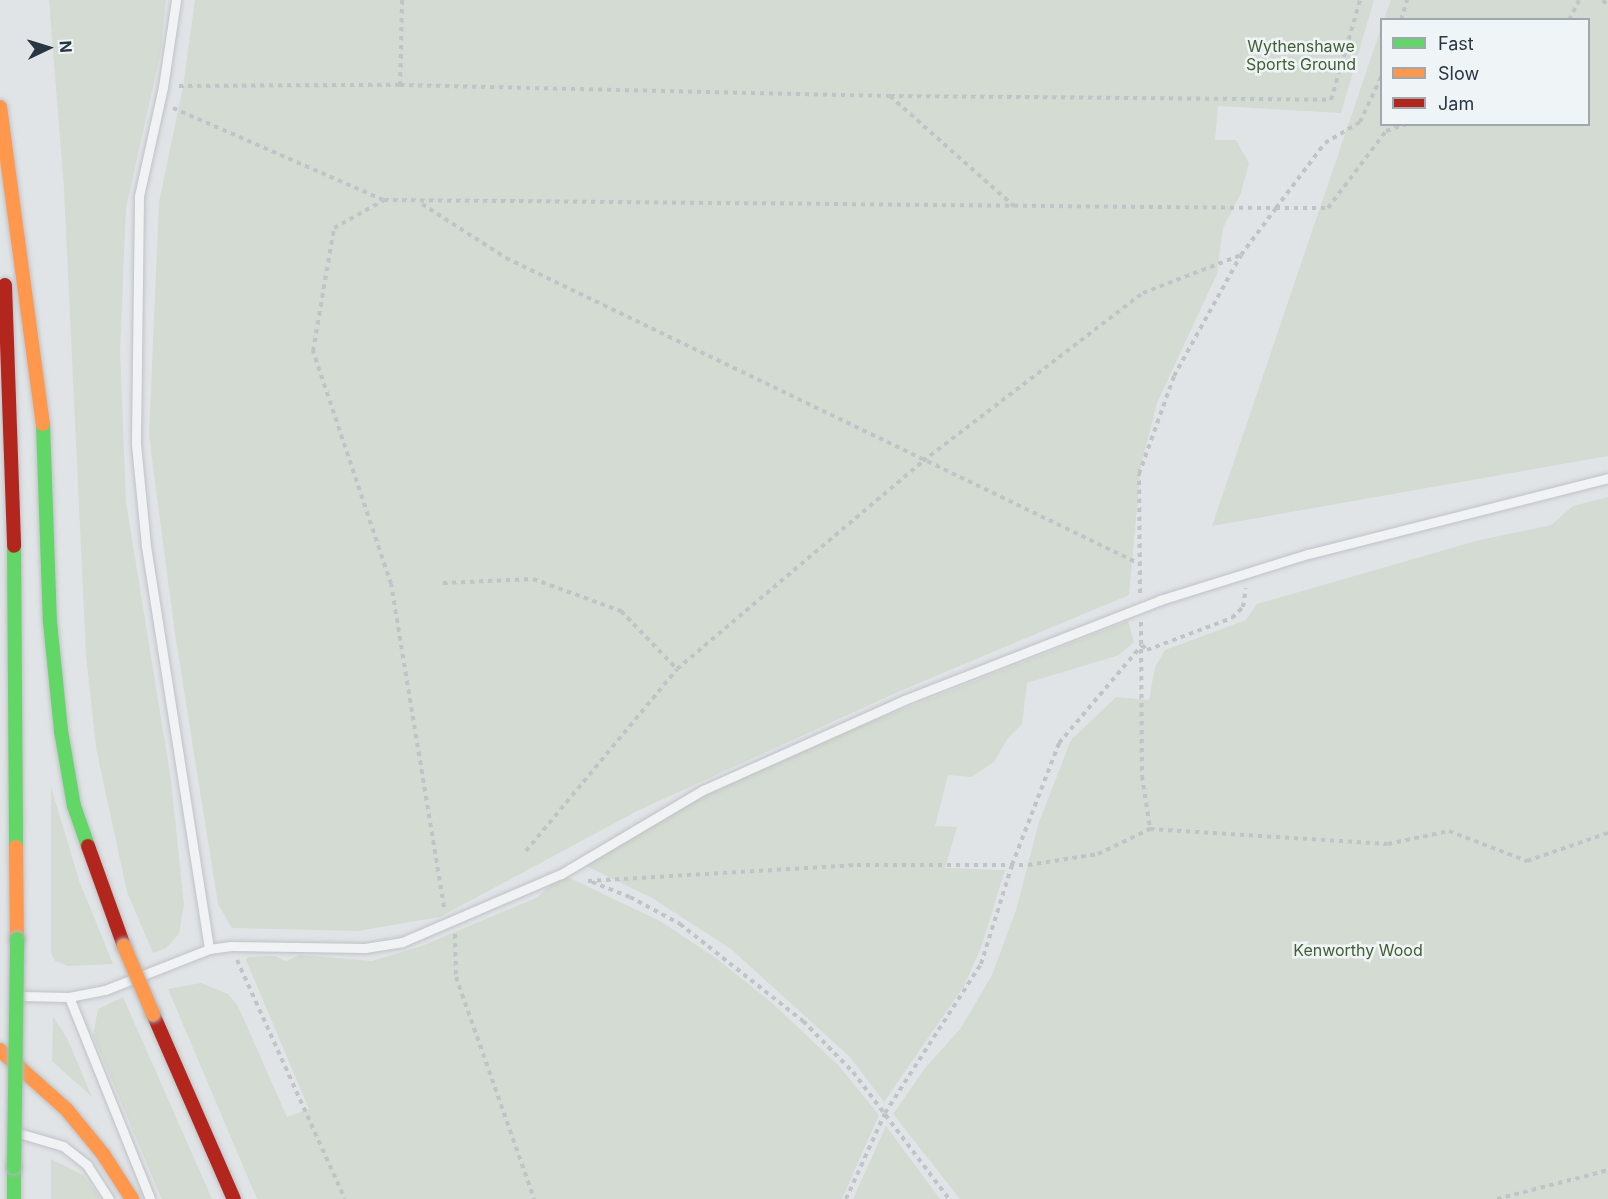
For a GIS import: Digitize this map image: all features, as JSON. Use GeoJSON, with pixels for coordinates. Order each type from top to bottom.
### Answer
{"type":"FeatureCollection","features":[{"type":"Feature","properties":{"kind":"highway"},"geometry":{"type":"LineString","coordinates":[[0,106],[43,419],[50,622],[61,731],[74,806],[124,946],[234,1199]]}},
{"type":"Feature","properties":{"kind":"highway"},"geometry":{"type":"LineString","coordinates":[[0,187],[3,245]]}},
{"type":"Feature","properties":{"kind":"highway"},"geometry":{"type":"LineString","coordinates":[[4,268],[13,442],[17,939],[14,1199]]}},
{"type":"Feature","properties":{"kind":"highway"},"geometry":{"type":"LineString","coordinates":[[0,1050],[67,1110],[103,1154],[132,1199]]}},
{"type":"Feature","properties":{"kind":"lane"},"geometry":{"type":"LineString","coordinates":[[176,0],[163,87],[138,196],[136,444],[146,546],[209,949]]}},
{"type":"Feature","properties":{"kind":"lane"},"geometry":{"type":"LineString","coordinates":[[0,995],[69,997],[105,990],[209,949],[231,946],[365,948],[402,942],[561,874],[703,790],[904,700],[1140,608],[1308,554],[1608,478]]}},
{"type":"Feature","properties":{"kind":"lane"},"geometry":{"type":"LineString","coordinates":[[69,997],[150,1199]]}},
{"type":"Feature","properties":{"kind":"lane"},"geometry":{"type":"LineString","coordinates":[[0,1129],[63,1146],[87,1165],[109,1199]]}},
{"type":"Feature","properties":{"kind":"path"},"geometry":{"type":"LineString","coordinates":[[400,85],[402,0]]}},
{"type":"Feature","properties":{"kind":"path"},"geometry":{"type":"LineString","coordinates":[[163,87],[400,85],[890,96],[1331,99],[1360,0]]}},
{"type":"Feature","properties":{"kind":"path"},"geometry":{"type":"LineString","coordinates":[[1402,18],[1407,0]]}},
{"type":"Feature","properties":{"kind":"path"},"geometry":{"type":"LineString","coordinates":[[1570,18],[1579,0]]}},
{"type":"Feature","properties":{"kind":"path"},"geometry":{"type":"LineString","coordinates":[[1603,0],[1608,6]]}},
{"type":"Feature","properties":{"kind":"path"},"geometry":{"type":"LineString","coordinates":[[1150,829],[1142,776],[1140,474],[1174,376],[1241,255],[1325,143],[1360,122],[1380,79]]}},
{"type":"Feature","properties":{"kind":"path"},"geometry":{"type":"LineString","coordinates":[[890,96],[1015,206]]}},
{"type":"Feature","properties":{"kind":"path"},"geometry":{"type":"LineString","coordinates":[[159,102],[384,200],[422,204],[1328,208],[1386,131],[1401,126]]}},
{"type":"Feature","properties":{"kind":"path"},"geometry":{"type":"LineString","coordinates":[[384,200],[334,228],[313,351],[391,584],[451,923],[456,977],[534,1199]]}},
{"type":"Feature","properties":{"kind":"path"},"geometry":{"type":"LineString","coordinates":[[422,204],[506,258],[1140,564]]}},
{"type":"Feature","properties":{"kind":"path"},"geometry":{"type":"LineString","coordinates":[[526,851],[677,669],[923,461],[1143,293],[1241,255]]}},
{"type":"Feature","properties":{"kind":"path"},"geometry":{"type":"LineString","coordinates":[[1142,645],[1147,650],[1232,618],[1243,607],[1245,573]]}},
{"type":"Feature","properties":{"kind":"path"},"geometry":{"type":"LineString","coordinates":[[443,583],[533,579],[621,611],[677,669]]}},
{"type":"Feature","properties":{"kind":"path"},"geometry":{"type":"LineString","coordinates":[[846,1199],[885,1113],[970,986],[1012,865],[1059,743],[1142,645]]}},
{"type":"Feature","properties":{"kind":"path"},"geometry":{"type":"LineString","coordinates":[[948,1199],[853,1072],[803,1021],[711,945],[630,897],[588,881],[857,865],[1012,865],[1065,861],[1098,854],[1150,829],[1388,844],[1449,831],[1527,861],[1608,833]]}},
{"type":"Feature","properties":{"kind":"path"},"geometry":{"type":"LineString","coordinates":[[231,946],[345,1199]]}},
{"type":"Feature","properties":{"kind":"path"},"geometry":{"type":"LineString","coordinates":[[1497,1199],[1608,1170]]}},
{"type":"Feature","properties":{"kind":"green space"},"geometry":{"type":"Polygon","coordinates":[[[49,0],[166,0],[161,51],[126,208],[120,350],[126,502],[171,780],[184,905],[179,934],[166,948],[153,953],[127,892],[96,748],[86,655],[64,189],[49,0]]]}},
{"type":"Feature","properties":{"kind":"green space","name":"Wythenshawe Sports Ground"},"geometry":{"type":"Polygon","coordinates":[[[195,0],[1374,0],[1341,113],[1218,106],[1215,140],[1236,140],[1249,163],[1241,193],[1223,228],[1217,274],[1157,403],[1141,465],[1129,595],[900,691],[637,811],[440,917],[358,931],[232,928],[218,904],[175,634],[149,436],[159,202],[183,87],[195,0]]]}},
{"type":"Feature","properties":{"kind":"green space"},"geometry":{"type":"Polygon","coordinates":[[[1391,0],[1608,0],[1608,456],[1212,526],[1380,31],[1380,126],[1590,126],[1590,18],[1384,18],[1391,0]]]}},
{"type":"Feature","properties":{"kind":"green space","name":"Kenworthy Wood"},"geometry":{"type":"Polygon","coordinates":[[[1608,497],[1608,1199],[960,1199],[893,1114],[925,1068],[961,1028],[992,975],[1016,910],[1039,822],[1071,740],[1116,697],[1149,700],[1155,667],[1165,650],[1246,620],[1257,604],[1476,541],[1551,525],[1573,506],[1608,497]]]}},
{"type":"Feature","properties":{"kind":"green space"},"geometry":{"type":"Polygon","coordinates":[[[1128,621],[1134,642],[1119,655],[1027,683],[1022,724],[1008,738],[994,762],[971,777],[948,775],[935,826],[957,827],[945,868],[1005,870],[982,945],[964,986],[884,1102],[850,1057],[731,949],[652,898],[582,864],[663,815],[827,739],[1128,621]]]}},
{"type":"Feature","properties":{"kind":"green space"},"geometry":{"type":"Polygon","coordinates":[[[51,787],[80,883],[113,964],[68,966],[55,961],[51,953],[51,787]]]}},
{"type":"Feature","properties":{"kind":"green space"},"geometry":{"type":"Polygon","coordinates":[[[561,874],[660,921],[716,958],[771,1002],[839,1066],[879,1115],[842,1199],[257,1199],[168,989],[201,983],[228,994],[238,1006],[287,1117],[309,1109],[246,960],[248,957],[275,956],[286,961],[299,955],[372,961],[422,946],[538,897],[561,874]]]}},
{"type":"Feature","properties":{"kind":"green space"},"geometry":{"type":"Polygon","coordinates":[[[123,997],[212,1199],[162,1199],[159,1193],[93,1035],[98,1009],[123,997]]]}},
{"type":"Feature","properties":{"kind":"green space"},"geometry":{"type":"Polygon","coordinates":[[[53,1017],[67,1038],[92,1097],[52,1061],[53,1017]]]}},
{"type":"Feature","properties":{"kind":"green space"},"geometry":{"type":"Polygon","coordinates":[[[886,1126],[940,1199],[853,1199],[886,1126]]]}},
{"type":"Feature","properties":{"kind":"green space"},"geometry":{"type":"Polygon","coordinates":[[[51,1159],[83,1175],[101,1199],[51,1199],[51,1159]]]}},
{"type":"Feature","properties":{"kind":"traffic: fast"},"geometry":{"type":"LineString","coordinates":[[43,424],[50,622],[61,731],[74,806],[88,846]]}},
{"type":"Feature","properties":{"kind":"traffic: fast"},"geometry":{"type":"LineString","coordinates":[[14,546],[16,847]]}},
{"type":"Feature","properties":{"kind":"traffic: fast"},"geometry":{"type":"LineString","coordinates":[[14,1167],[17,939]]}},
{"type":"Feature","properties":{"kind":"traffic: fast"},"geometry":{"type":"LineString","coordinates":[[14,1167],[14,1199]]}},
{"type":"Feature","properties":{"kind":"traffic: slow"},"geometry":{"type":"LineString","coordinates":[[0,107],[43,424]]}},
{"type":"Feature","properties":{"kind":"traffic: slow"},"geometry":{"type":"LineString","coordinates":[[16,847],[17,939]]}},
{"type":"Feature","properties":{"kind":"traffic: slow"},"geometry":{"type":"LineString","coordinates":[[124,946],[153,1014]]}},
{"type":"Feature","properties":{"kind":"traffic: slow"},"geometry":{"type":"LineString","coordinates":[[0,1050],[67,1110],[103,1154],[132,1199]]}},
{"type":"Feature","properties":{"kind":"traffic: jam"},"geometry":{"type":"LineString","coordinates":[[5,285],[14,546]]}},
{"type":"Feature","properties":{"kind":"traffic: jam"},"geometry":{"type":"LineString","coordinates":[[88,846],[124,946]]}},
{"type":"Feature","properties":{"kind":"traffic: jam"},"geometry":{"type":"LineString","coordinates":[[153,1014],[234,1199]]}}]}
